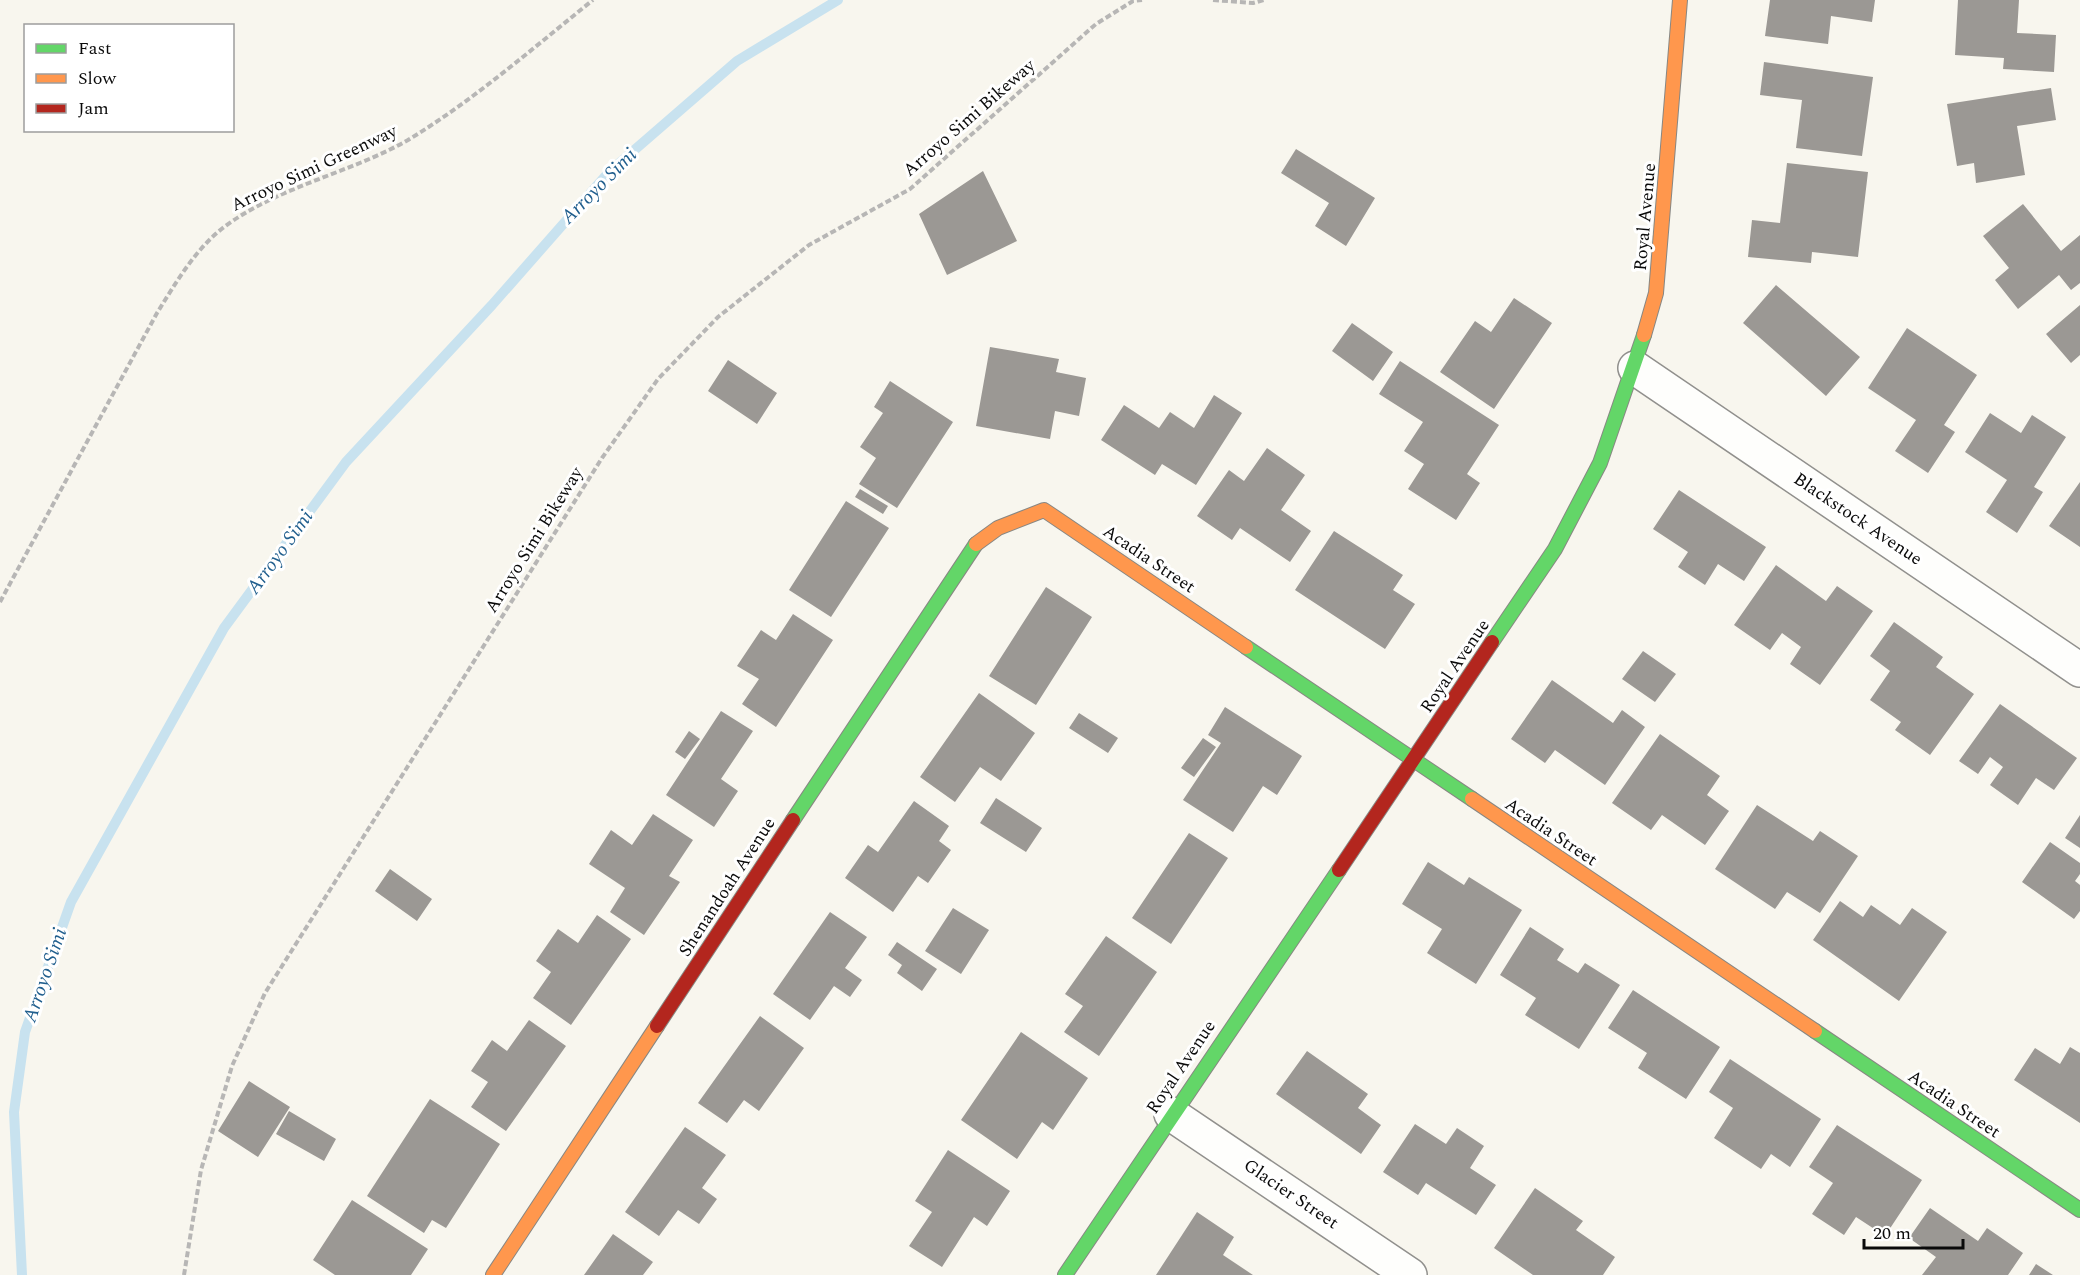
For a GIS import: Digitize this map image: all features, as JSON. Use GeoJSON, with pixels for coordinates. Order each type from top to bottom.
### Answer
{"type":"FeatureCollection","features":[{"type":"Feature","properties":{"kind":"street","name":"Royal Avenue"},"geometry":{"type":"LineString","coordinates":[[1065,1275],[1171,1114],[1555,549],[1600,463],[1635,368],[1656,293],[1680,0]]}},
{"type":"Feature","properties":{"kind":"street","name":"Blackstock Avenue"},"geometry":{"type":"LineString","coordinates":[[1635,368],[2080,670]]}},
{"type":"Feature","properties":{"kind":"street","name":"Acadia Street"},"geometry":{"type":"LineString","coordinates":[[998,526],[1019,522],[1044,510],[2080,1210]]}},
{"type":"Feature","properties":{"kind":"street","name":"Shenandoah Avenue"},"geometry":{"type":"LineString","coordinates":[[493,1275],[973,548],[984,535],[998,526]]}},
{"type":"Feature","properties":{"kind":"street","name":"Glacier Street"},"geometry":{"type":"LineString","coordinates":[[1171,1114],[1410,1275]]}},
{"type":"Feature","properties":{"kind":"path","name":"Arroyo Simi Greenway"},"geometry":{"type":"LineString","coordinates":[[0,603],[157,313],[178,278],[205,245],[230,222],[264,204],[406,141],[442,118],[593,0]]}},
{"type":"Feature","properties":{"kind":"path","name":"Arroyo Simi Bikeway"},"geometry":{"type":"LineString","coordinates":[[184,1275],[201,1170],[232,1066],[265,993],[602,458],[658,379],[717,317],[736,302],[809,245],[910,189],[1096,24],[1133,1],[1142,0]]}},
{"type":"Feature","properties":{"kind":"path"},"geometry":{"type":"LineString","coordinates":[[1213,0],[1253,3],[1264,0]]}},
{"type":"Feature","properties":{"kind":"building"},"geometry":{"type":"Polygon","coordinates":[[[1770,0],[1875,0],[1872,22],[1831,16],[1828,44],[1765,36],[1770,0]]]}},
{"type":"Feature","properties":{"kind":"building"},"geometry":{"type":"Polygon","coordinates":[[[1958,0],[2019,0],[2017,33],[2056,35],[2054,72],[2003,69],[2004,58],[1955,55],[1958,0]]]}},
{"type":"Feature","properties":{"kind":"building"},"geometry":{"type":"Polygon","coordinates":[[[1764,62],[1873,77],[1862,156],[1796,148],[1802,100],[1760,95],[1764,62]]]}},
{"type":"Feature","properties":{"kind":"building"},"geometry":{"type":"Polygon","coordinates":[[[2051,88],[2056,120],[2017,126],[2025,175],[1976,183],[1974,163],[1957,166],[1947,104],[2051,88]]]}},
{"type":"Feature","properties":{"kind":"building"},"geometry":{"type":"Polygon","coordinates":[[[1296,149],[1375,198],[1346,246],[1315,226],[1329,203],[1281,173],[1296,149]]]}},
{"type":"Feature","properties":{"kind":"building"},"geometry":{"type":"Polygon","coordinates":[[[1787,163],[1868,172],[1858,257],[1812,252],[1811,263],[1748,257],[1752,220],[1780,223],[1787,163]]]}},
{"type":"Feature","properties":{"kind":"building"},"geometry":{"type":"Polygon","coordinates":[[[983,171],[1017,241],[947,275],[919,214],[983,171]]]}},
{"type":"Feature","properties":{"kind":"building"},"geometry":{"type":"Polygon","coordinates":[[[2023,204],[2061,251],[2080,235],[2080,283],[2071,290],[2059,275],[2018,309],[1995,280],[2009,268],[1983,236],[2023,204]]]}},
{"type":"Feature","properties":{"kind":"building"},"geometry":{"type":"Polygon","coordinates":[[[1776,285],[1860,357],[1826,396],[1743,323],[1776,285]]]}},
{"type":"Feature","properties":{"kind":"building"},"geometry":{"type":"Polygon","coordinates":[[[1514,298],[1552,323],[1494,409],[1440,372],[1475,321],[1491,332],[1514,298]]]}},
{"type":"Feature","properties":{"kind":"building"},"geometry":{"type":"Polygon","coordinates":[[[2080,305],[2080,355],[2071,363],[2046,334],[2080,305]]]}},
{"type":"Feature","properties":{"kind":"building"},"geometry":{"type":"Polygon","coordinates":[[[1352,323],[1393,352],[1373,381],[1332,351],[1352,323]]]}},
{"type":"Feature","properties":{"kind":"building"},"geometry":{"type":"Polygon","coordinates":[[[1907,328],[1977,375],[1944,425],[1955,432],[1928,473],[1895,451],[1916,420],[1868,388],[1907,328]]]}},
{"type":"Feature","properties":{"kind":"building"},"geometry":{"type":"Polygon","coordinates":[[[990,347],[1059,359],[1056,372],[1086,378],[1079,416],[1055,411],[1050,439],[976,426],[990,347]]]}},
{"type":"Feature","properties":{"kind":"building"},"geometry":{"type":"Polygon","coordinates":[[[728,360],[777,393],[757,424],[708,391],[728,360]]]}},
{"type":"Feature","properties":{"kind":"building"},"geometry":{"type":"Polygon","coordinates":[[[1400,361],[1499,425],[1467,474],[1480,483],[1456,520],[1408,489],[1424,464],[1404,451],[1423,422],[1379,394],[1400,361]]]}},
{"type":"Feature","properties":{"kind":"building"},"geometry":{"type":"Polygon","coordinates":[[[890,381],[953,422],[897,508],[859,484],[876,458],[860,447],[883,413],[874,407],[890,381]]]}},
{"type":"Feature","properties":{"kind":"building"},"geometry":{"type":"Polygon","coordinates":[[[1214,395],[1242,413],[1196,485],[1162,464],[1155,475],[1101,440],[1124,405],[1159,428],[1170,412],[1194,428],[1214,395]]]}},
{"type":"Feature","properties":{"kind":"building"},"geometry":{"type":"Polygon","coordinates":[[[1990,413],[2021,433],[2032,415],[2066,437],[2034,487],[2043,492],[2017,533],[1986,512],[2007,480],[1965,452],[1990,413]]]}},
{"type":"Feature","properties":{"kind":"building"},"geometry":{"type":"Polygon","coordinates":[[[1267,448],[1305,475],[1281,510],[1311,531],[1290,562],[1240,528],[1232,540],[1197,516],[1229,470],[1244,481],[1267,448]]]}},
{"type":"Feature","properties":{"kind":"building"},"geometry":{"type":"Polygon","coordinates":[[[2080,482],[2080,547],[2049,526],[2080,482]]]}},
{"type":"Feature","properties":{"kind":"building"},"geometry":{"type":"Polygon","coordinates":[[[860,489],[888,506],[883,514],[855,497],[860,489]]]}},
{"type":"Feature","properties":{"kind":"building"},"geometry":{"type":"Polygon","coordinates":[[[1679,490],[1766,547],[1744,581],[1718,564],[1705,585],[1678,567],[1688,552],[1653,529],[1679,490]]]}},
{"type":"Feature","properties":{"kind":"building"},"geometry":{"type":"Polygon","coordinates":[[[846,501],[889,528],[831,617],[789,590],[846,501]]]}},
{"type":"Feature","properties":{"kind":"building"},"geometry":{"type":"Polygon","coordinates":[[[1334,531],[1403,575],[1393,590],[1415,604],[1385,649],[1295,590],[1334,531]]]}},
{"type":"Feature","properties":{"kind":"building"},"geometry":{"type":"Polygon","coordinates":[[[1776,565],[1826,601],[1837,586],[1873,611],[1820,685],[1790,664],[1801,647],[1782,633],[1770,650],[1734,625],[1776,565]]]}},
{"type":"Feature","properties":{"kind":"building"},"geometry":{"type":"Polygon","coordinates":[[[1046,587],[1092,617],[1036,705],[989,676],[1046,587]]]}},
{"type":"Feature","properties":{"kind":"building"},"geometry":{"type":"Polygon","coordinates":[[[793,614],[833,640],[776,727],[742,704],[759,679],[737,666],[761,630],[776,640],[793,614]]]}},
{"type":"Feature","properties":{"kind":"building"},"geometry":{"type":"Polygon","coordinates":[[[1894,622],[1943,657],[1936,667],[1974,694],[1930,755],[1895,730],[1901,722],[1870,700],[1890,671],[1870,656],[1894,622]]]}},
{"type":"Feature","properties":{"kind":"building"},"geometry":{"type":"Polygon","coordinates":[[[1643,651],[1676,674],[1655,702],[1622,679],[1643,651]]]}},
{"type":"Feature","properties":{"kind":"building"},"geometry":{"type":"Polygon","coordinates":[[[1552,680],[1613,723],[1622,710],[1645,727],[1605,785],[1555,750],[1545,763],[1511,739],[1552,680]]]}},
{"type":"Feature","properties":{"kind":"building"},"geometry":{"type":"Polygon","coordinates":[[[979,693],[1035,733],[1001,781],[980,767],[955,802],[920,777],[979,693]]]}},
{"type":"Feature","properties":{"kind":"building"},"geometry":{"type":"Polygon","coordinates":[[[2000,704],[2077,758],[2054,790],[2036,778],[2018,805],[1990,785],[2003,767],[1990,757],[1978,774],[1959,761],[2000,704]]]}},
{"type":"Feature","properties":{"kind":"building"},"geometry":{"type":"Polygon","coordinates":[[[1225,707],[1302,756],[1277,795],[1263,786],[1233,832],[1183,800],[1221,743],[1208,735],[1225,707]]]}},
{"type":"Feature","properties":{"kind":"building"},"geometry":{"type":"Polygon","coordinates":[[[721,711],[753,731],[721,779],[738,791],[714,827],[666,795],[721,711]]]}},
{"type":"Feature","properties":{"kind":"building"},"geometry":{"type":"Polygon","coordinates":[[[1079,713],[1118,738],[1108,753],[1069,728],[1079,713]]]}},
{"type":"Feature","properties":{"kind":"building"},"geometry":{"type":"Polygon","coordinates":[[[689,731],[700,739],[685,759],[675,752],[689,731]]]}},
{"type":"Feature","properties":{"kind":"building"},"geometry":{"type":"Polygon","coordinates":[[[1660,734],[1720,776],[1707,795],[1729,811],[1705,845],[1662,815],[1651,830],[1612,803],[1660,734]]]}},
{"type":"Feature","properties":{"kind":"building"},"geometry":{"type":"Polygon","coordinates":[[[1203,738],[1216,747],[1194,777],[1181,768],[1203,738]]]}},
{"type":"Feature","properties":{"kind":"building"},"geometry":{"type":"Polygon","coordinates":[[[996,798],[1042,828],[1026,852],[980,823],[996,798]]]}},
{"type":"Feature","properties":{"kind":"building"},"geometry":{"type":"Polygon","coordinates":[[[914,801],[949,826],[939,841],[951,850],[928,883],[918,876],[893,912],[845,878],[868,845],[878,852],[914,801]]]}},
{"type":"Feature","properties":{"kind":"building"},"geometry":{"type":"Polygon","coordinates":[[[1757,805],[1813,841],[1820,831],[1858,856],[1820,913],[1787,892],[1775,909],[1715,869],[1757,805]]]}},
{"type":"Feature","properties":{"kind":"building"},"geometry":{"type":"Polygon","coordinates":[[[653,814],[693,840],[669,876],[680,882],[644,935],[610,912],[625,888],[589,864],[611,830],[632,845],[653,814]]]}},
{"type":"Feature","properties":{"kind":"building"},"geometry":{"type":"Polygon","coordinates":[[[2080,815],[2080,848],[2065,838],[2080,815]]]}},
{"type":"Feature","properties":{"kind":"building"},"geometry":{"type":"Polygon","coordinates":[[[1189,833],[1228,858],[1171,944],[1132,918],[1189,833]]]}},
{"type":"Feature","properties":{"kind":"building"},"geometry":{"type":"Polygon","coordinates":[[[2050,842],[2080,863],[2080,874],[2075,881],[2080,885],[2080,911],[2074,919],[2022,882],[2050,842]]]}},
{"type":"Feature","properties":{"kind":"building"},"geometry":{"type":"Polygon","coordinates":[[[1428,862],[1464,885],[1469,877],[1522,910],[1476,984],[1427,953],[1442,929],[1402,904],[1428,862]]]}},
{"type":"Feature","properties":{"kind":"building"},"geometry":{"type":"Polygon","coordinates":[[[390,869],[432,899],[417,921],[375,891],[390,869]]]}},
{"type":"Feature","properties":{"kind":"building"},"geometry":{"type":"Polygon","coordinates":[[[1840,901],[1863,917],[1871,905],[1900,925],[1912,908],[1947,932],[1899,1001],[1813,940],[1840,901]]]}},
{"type":"Feature","properties":{"kind":"building"},"geometry":{"type":"Polygon","coordinates":[[[953,908],[989,930],[961,974],[925,951],[953,908]]]}},
{"type":"Feature","properties":{"kind":"building"},"geometry":{"type":"Polygon","coordinates":[[[830,912],[867,937],[845,968],[862,980],[850,997],[834,986],[810,1020],[773,994],[830,912]]]}},
{"type":"Feature","properties":{"kind":"building"},"geometry":{"type":"Polygon","coordinates":[[[597,915],[631,939],[571,1025],[533,998],[551,972],[536,961],[558,929],[578,943],[597,915]]]}},
{"type":"Feature","properties":{"kind":"building"},"geometry":{"type":"Polygon","coordinates":[[[1530,927],[1564,949],[1557,960],[1578,973],[1585,963],[1620,985],[1579,1049],[1525,1015],[1536,998],[1500,975],[1530,927]]]}},
{"type":"Feature","properties":{"kind":"building"},"geometry":{"type":"Polygon","coordinates":[[[1106,936],[1157,972],[1099,1056],[1064,1032],[1083,1006],[1065,994],[1106,936]]]}},
{"type":"Feature","properties":{"kind":"building"},"geometry":{"type":"Polygon","coordinates":[[[897,942],[937,969],[922,991],[897,973],[902,965],[888,955],[897,942]]]}},
{"type":"Feature","properties":{"kind":"building"},"geometry":{"type":"Polygon","coordinates":[[[1633,990],[1720,1047],[1686,1099],[1638,1068],[1647,1053],[1608,1028],[1633,990]]]}},
{"type":"Feature","properties":{"kind":"building"},"geometry":{"type":"Polygon","coordinates":[[[760,1016],[804,1048],[759,1111],[744,1100],[727,1123],[698,1103],[760,1016]]]}},
{"type":"Feature","properties":{"kind":"building"},"geometry":{"type":"Polygon","coordinates":[[[529,1020],[566,1046],[506,1131],[471,1107],[488,1082],[471,1071],[492,1040],[507,1051],[529,1020]]]}},
{"type":"Feature","properties":{"kind":"building"},"geometry":{"type":"Polygon","coordinates":[[[1021,1032],[1088,1078],[1053,1130],[1042,1122],[1017,1159],[961,1120],[1021,1032]]]}},
{"type":"Feature","properties":{"kind":"building"},"geometry":{"type":"Polygon","coordinates":[[[2070,1047],[2080,1053],[2080,1123],[2014,1080],[2035,1048],[2060,1064],[2070,1047]]]}},
{"type":"Feature","properties":{"kind":"building"},"geometry":{"type":"Polygon","coordinates":[[[1307,1051],[1368,1094],[1358,1108],[1381,1125],[1361,1154],[1276,1094],[1307,1051]]]}},
{"type":"Feature","properties":{"kind":"building"},"geometry":{"type":"Polygon","coordinates":[[[1730,1059],[1821,1119],[1790,1167],[1771,1154],[1761,1169],[1714,1138],[1733,1108],[1709,1092],[1730,1059]]]}},
{"type":"Feature","properties":{"kind":"building"},"geometry":{"type":"Polygon","coordinates":[[[249,1081],[290,1107],[258,1157],[218,1131],[249,1081]]]}},
{"type":"Feature","properties":{"kind":"building"},"geometry":{"type":"Polygon","coordinates":[[[430,1099],[500,1144],[446,1228],[432,1220],[424,1233],[367,1196],[430,1099]]]}},
{"type":"Feature","properties":{"kind":"building"},"geometry":{"type":"Polygon","coordinates":[[[289,1111],[336,1139],[324,1161],[276,1134],[289,1111]]]}},
{"type":"Feature","properties":{"kind":"building"},"geometry":{"type":"Polygon","coordinates":[[[1415,1124],[1446,1144],[1457,1128],[1484,1146],[1470,1168],[1496,1185],[1476,1215],[1426,1183],[1418,1195],[1383,1172],[1415,1124]]]}},
{"type":"Feature","properties":{"kind":"building"},"geometry":{"type":"Polygon","coordinates":[[[1837,1125],[1922,1180],[1885,1236],[1856,1217],[1844,1235],[1812,1214],[1833,1183],[1809,1167],[1837,1125]]]}},
{"type":"Feature","properties":{"kind":"building"},"geometry":{"type":"Polygon","coordinates":[[[685,1127],[726,1155],[702,1188],[717,1199],[699,1224],[678,1210],[659,1236],[625,1212],[685,1127]]]}},
{"type":"Feature","properties":{"kind":"building"},"geometry":{"type":"Polygon","coordinates":[[[948,1150],[1010,1191],[987,1226],[974,1217],[942,1267],[909,1246],[932,1212],[915,1201],[948,1150]]]}},
{"type":"Feature","properties":{"kind":"building"},"geometry":{"type":"Polygon","coordinates":[[[1535,1188],[1583,1221],[1576,1230],[1615,1257],[1603,1275],[1533,1275],[1494,1248],[1535,1188]]]}},
{"type":"Feature","properties":{"kind":"building"},"geometry":{"type":"Polygon","coordinates":[[[352,1200],[428,1249],[411,1275],[335,1275],[313,1260],[352,1200]]]}},
{"type":"Feature","properties":{"kind":"building"},"geometry":{"type":"Polygon","coordinates":[[[1930,1208],[1978,1241],[1987,1228],[2023,1253],[2008,1275],[1922,1275],[1936,1257],[1909,1238],[1930,1208]]]}},
{"type":"Feature","properties":{"kind":"building"},"geometry":{"type":"Polygon","coordinates":[[[1197,1212],[1234,1237],[1223,1255],[1253,1275],[1156,1275],[1197,1212]]]}},
{"type":"Feature","properties":{"kind":"building"},"geometry":{"type":"Polygon","coordinates":[[[613,1234],[653,1262],[643,1275],[584,1275],[613,1234]]]}},
{"type":"Feature","properties":{"kind":"building"},"geometry":{"type":"Polygon","coordinates":[[[2036,1264],[2053,1275],[2029,1275],[2036,1264]]]}},
{"type":"Feature","properties":{"kind":"waterway","name":"Arroyo Simi"},"geometry":{"type":"LineString","coordinates":[[22,1275],[14,1112],[25,1032],[71,902],[224,628],[346,462],[492,305],[609,172],[737,61],[838,0]]}},
{"type":"Feature","properties":{"kind":"traffic: fast"},"geometry":{"type":"LineString","coordinates":[[1492,642],[1555,549],[1600,463],[1644,335]]}},
{"type":"Feature","properties":{"kind":"traffic: fast"},"geometry":{"type":"LineString","coordinates":[[793,820],[976,544]]}},
{"type":"Feature","properties":{"kind":"traffic: fast"},"geometry":{"type":"LineString","coordinates":[[1246,647],[1472,799]]}},
{"type":"Feature","properties":{"kind":"traffic: fast"},"geometry":{"type":"LineString","coordinates":[[1065,1275],[1339,870]]}},
{"type":"Feature","properties":{"kind":"traffic: fast"},"geometry":{"type":"LineString","coordinates":[[1815,1031],[2080,1210]]}},
{"type":"Feature","properties":{"kind":"traffic: slow"},"geometry":{"type":"LineString","coordinates":[[1644,335],[1656,293],[1680,0]]}},
{"type":"Feature","properties":{"kind":"traffic: slow"},"geometry":{"type":"LineString","coordinates":[[976,544],[998,528],[1044,510],[1246,647]]}},
{"type":"Feature","properties":{"kind":"traffic: slow"},"geometry":{"type":"LineString","coordinates":[[1472,799],[1815,1031]]}},
{"type":"Feature","properties":{"kind":"traffic: slow"},"geometry":{"type":"LineString","coordinates":[[493,1275],[657,1026]]}},
{"type":"Feature","properties":{"kind":"traffic: jam"},"geometry":{"type":"LineString","coordinates":[[1339,870],[1492,642]]}},
{"type":"Feature","properties":{"kind":"traffic: jam"},"geometry":{"type":"LineString","coordinates":[[657,1026],[793,820]]}}]}
